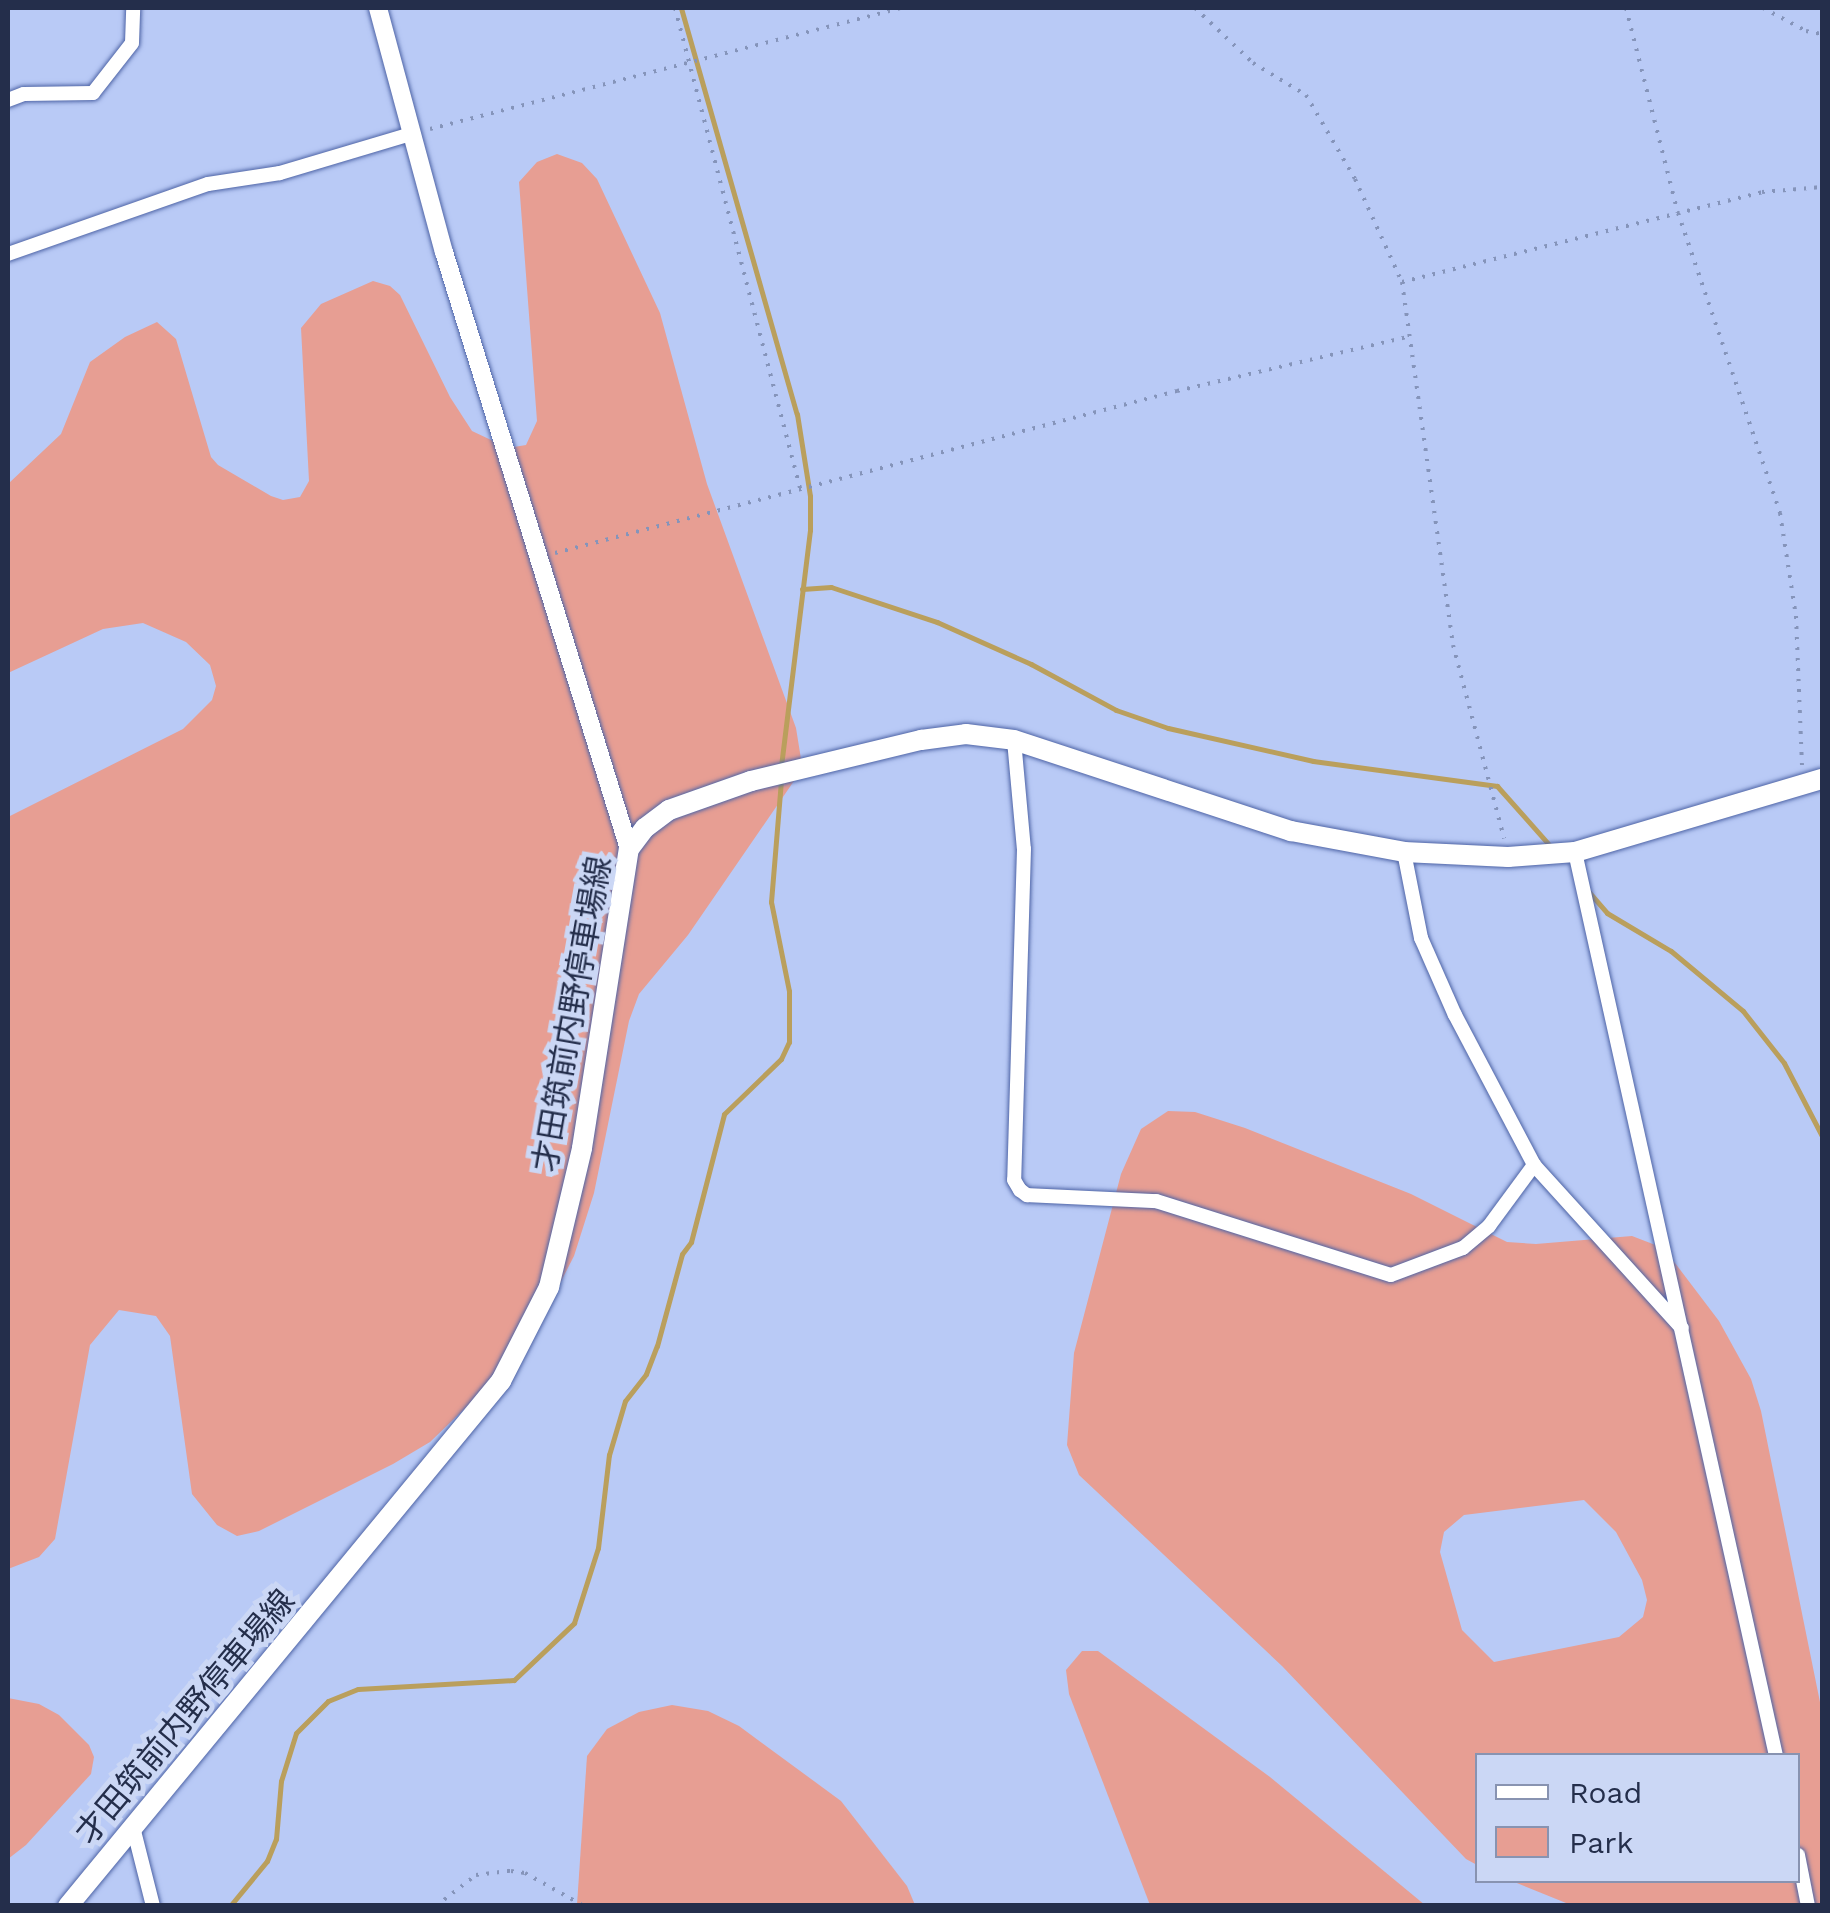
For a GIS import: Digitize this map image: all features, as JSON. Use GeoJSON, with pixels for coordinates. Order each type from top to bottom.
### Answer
{"type":"FeatureCollection","features":[{"type":"Feature","properties":{"kind":"main road","name":"才田筑前内野停車場線"},"geometry":{"type":"LineString","coordinates":[[68,1906],[501,1381],[549,1287],[582,1148],[629,849],[645,828],[669,810],[752,781],[921,740],[966,734],[1014,740],[1291,831],[1404,852],[1508,857],[1575,852],[1812,782]]}},
{"type":"Feature","properties":{"kind":"street"},"geometry":{"type":"LineString","coordinates":[[8,100],[24,94],[93,93],[132,43],[134,8]]}},
{"type":"Feature","properties":{"kind":"street"},"geometry":{"type":"LineString","coordinates":[[378,8],[411,134],[629,849]]}},
{"type":"Feature","properties":{"kind":"street"},"geometry":{"type":"LineString","coordinates":[[8,254],[208,184],[280,173],[411,134]]}},
{"type":"Feature","properties":{"kind":"street"},"geometry":{"type":"LineString","coordinates":[[1014,740],[1024,849],[1014,1180],[1020,1190],[1028,1195],[1156,1201],[1391,1275],[1463,1248],[1488,1226],[1534,1165]]}},
{"type":"Feature","properties":{"kind":"street"},"geometry":{"type":"LineString","coordinates":[[1404,852],[1421,938],[1455,1015],[1534,1165],[1682,1329]]}},
{"type":"Feature","properties":{"kind":"street"},"geometry":{"type":"LineString","coordinates":[[1575,852],[1775,1753]]}},
{"type":"Feature","properties":{"kind":"street"},"geometry":{"type":"LineString","coordinates":[[133,1827],[154,1906]]}},
{"type":"Feature","properties":{"kind":"street"},"geometry":{"type":"LineString","coordinates":[[1800,1866],[1808,1906]]}},
{"type":"Feature","properties":{"kind":"path"},"geometry":{"type":"LineString","coordinates":[[675,8],[800,489]]}},
{"type":"Feature","properties":{"kind":"path"},"geometry":{"type":"LineString","coordinates":[[411,134],[900,8]]}},
{"type":"Feature","properties":{"kind":"path"},"geometry":{"type":"LineString","coordinates":[[1195,8],[1253,63],[1306,94],[1356,179],[1402,282],[1453,645],[1508,857]]}},
{"type":"Feature","properties":{"kind":"path"},"geometry":{"type":"LineString","coordinates":[[1626,8],[1678,213],[1780,513],[1796,616],[1812,782]]}},
{"type":"Feature","properties":{"kind":"path"},"geometry":{"type":"LineString","coordinates":[[1763,8],[1806,31],[1822,34]]}},
{"type":"Feature","properties":{"kind":"path"},"geometry":{"type":"LineString","coordinates":[[1402,282],[1762,192],[1822,187]]}},
{"type":"Feature","properties":{"kind":"path"},"geometry":{"type":"LineString","coordinates":[[541,559],[1177,391],[1408,337]]}},
{"type":"Feature","properties":{"kind":"path"},"geometry":{"type":"LineString","coordinates":[[436,1906],[476,1874],[512,1871],[566,1892],[584,1906]]}},
{"type":"Feature","properties":{"kind":"green space"},"geometry":{"type":"Polygon","coordinates":[[[557,154],[582,163],[597,179],[660,313],[707,484],[796,728],[801,759],[796,778],[688,935],[639,994],[629,1021],[594,1193],[574,1256],[549,1305],[483,1391],[430,1442],[393,1464],[259,1531],[237,1536],[217,1525],[192,1494],[170,1336],[156,1316],[119,1310],[90,1345],[55,1539],[39,1557],[8,1569],[8,817],[183,729],[212,700],[216,686],[210,665],[186,642],[143,623],[103,629],[8,673],[8,484],[61,434],[90,362],[125,337],[157,322],[176,339],[211,457],[271,496],[283,500],[300,497],[309,481],[301,328],[321,304],[373,281],[390,286],[400,295],[450,397],[472,431],[508,448],[526,445],[537,421],[519,182],[537,162],[557,154]]]}},
{"type":"Feature","properties":{"kind":"green space"},"geometry":{"type":"Polygon","coordinates":[[[1168,1111],[1195,1112],[1411,1194],[1507,1242],[1536,1244],[1632,1236],[1658,1246],[1675,1263],[1719,1321],[1751,1379],[1761,1411],[1822,1712],[1822,1905],[1571,1905],[1517,1883],[1800,1883],[1800,1753],[1475,1753],[1475,1864],[1466,1859],[1282,1666],[1079,1475],[1067,1445],[1074,1353],[1121,1174],[1141,1129],[1168,1111]],[[1584,1500],[1464,1515],[1444,1532],[1440,1552],[1462,1630],[1494,1662],[1619,1637],[1643,1617],[1647,1600],[1642,1580],[1616,1532],[1584,1500]]]}},
{"type":"Feature","properties":{"kind":"green space"},"geometry":{"type":"Polygon","coordinates":[[[1082,1651],[1098,1651],[1270,1777],[1425,1905],[1150,1905],[1069,1694],[1066,1670],[1082,1651]]]}},
{"type":"Feature","properties":{"kind":"green space"},"geometry":{"type":"Polygon","coordinates":[[[8,1698],[39,1704],[59,1715],[89,1745],[94,1757],[91,1774],[26,1845],[8,1859],[8,1698]]]}},
{"type":"Feature","properties":{"kind":"green space"},"geometry":{"type":"Polygon","coordinates":[[[672,1705],[708,1711],[739,1726],[841,1801],[907,1886],[915,1905],[577,1905],[587,1756],[607,1729],[639,1712],[672,1705]]]}},
{"type":"Feature","properties":{"kind":"waterway"},"geometry":{"type":"LineString","coordinates":[[681,8],[797,414],[810,496],[810,530],[781,765]]}},
{"type":"Feature","properties":{"kind":"waterway"},"geometry":{"type":"LineString","coordinates":[[802,589],[831,587],[937,622],[1031,664],[1116,710],[1168,728],[1313,761],[1497,786],[1552,848]]}},
{"type":"Feature","properties":{"kind":"waterway"},"geometry":{"type":"LineString","coordinates":[[230,1906],[267,1861],[276,1839],[281,1781],[296,1733],[328,1701],[358,1689],[514,1680],[574,1623],[598,1548],[609,1455],[625,1401],[646,1374],[657,1346],[682,1254],[691,1242],[724,1114],[781,1059],[789,1042],[789,991],[771,902],[781,781]]}},
{"type":"Feature","properties":{"kind":"waterway"},"geometry":{"type":"LineString","coordinates":[[1588,891],[1607,913],[1671,951],[1743,1011],[1784,1063],[1822,1136]]}}]}
